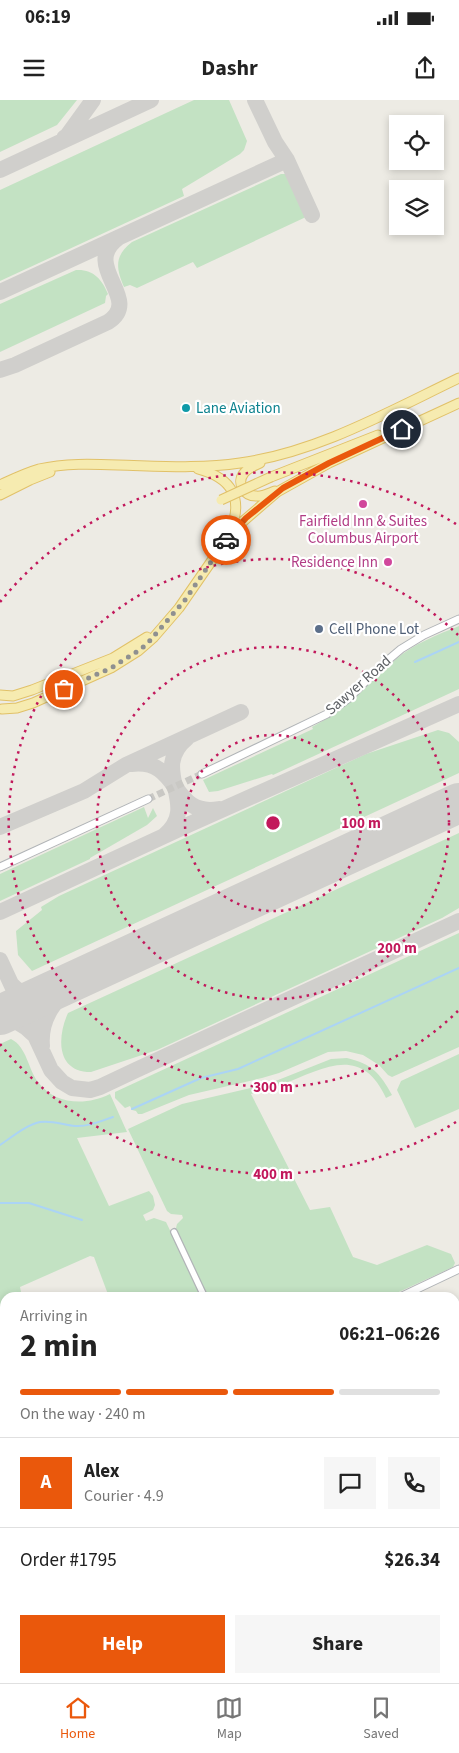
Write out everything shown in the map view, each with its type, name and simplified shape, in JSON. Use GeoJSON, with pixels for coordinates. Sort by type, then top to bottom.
{"type":"FeatureCollection","features":[{"type":"Feature","properties":{"kind":"main road"},"geometry":{"type":"LineString","coordinates":[[459,378],[322,442],[252,467],[246,470],[241,478],[241,485],[244,490],[254,496],[268,494],[329,463],[459,403]]}},
{"type":"Feature","properties":{"kind":"main road"},"geometry":{"type":"LineString","coordinates":[[222,500],[366,438],[420,421]]}},
{"type":"Feature","properties":{"kind":"main road"},"geometry":{"type":"LineString","coordinates":[[0,485],[38,470],[54,466],[85,464],[185,466],[239,463],[299,450]]}},
{"type":"Feature","properties":{"kind":"main road"},"geometry":{"type":"LineString","coordinates":[[0,495],[49,472],[85,464]]}},
{"type":"Feature","properties":{"kind":"main road"},"geometry":{"type":"LineString","coordinates":[[2,709],[18,708],[33,703],[124,660],[147,644],[179,608],[224,543],[237,513],[233,492],[226,483],[214,474],[185,466]]}},
{"type":"Feature","properties":{"kind":"main road"},"geometry":{"type":"LineString","coordinates":[[224,543],[246,518],[283,488]]}},
{"type":"Feature","properties":{"kind":"main road"},"geometry":{"type":"LineString","coordinates":[[0,695],[13,696],[26,693],[113,658],[152,634],[179,608]]}},
{"type":"Feature","properties":{"kind":"street","name":"Sawyer Road"},"geometry":{"type":"LineString","coordinates":[[202,774],[327,714],[348,698],[401,649],[424,635],[459,619]]}},
{"type":"Feature","properties":{"kind":"street"},"geometry":{"type":"LineString","coordinates":[[0,867],[148,798]]}},
{"type":"Feature","properties":{"kind":"street"},"geometry":{"type":"LineString","coordinates":[[174,1232],[202,1292]]}},
{"type":"Feature","properties":{"kind":"street"},"geometry":{"type":"LineString","coordinates":[[411,1292],[459,1270]]}},
{"type":"Feature","properties":{"kind":"green space"},"geometry":{"type":"Polygon","coordinates":[[[0,100],[77,100],[57,125],[0,152],[0,100]]]}},
{"type":"Feature","properties":{"kind":"green space"},"geometry":{"type":"Polygon","coordinates":[[[194,100],[229,100],[247,141],[244,150],[240,154],[182,189],[184,196],[0,281],[0,190],[194,100]]]}},
{"type":"Feature","properties":{"kind":"green space"},"geometry":{"type":"Polygon","coordinates":[[[281,174],[289,177],[307,215],[306,217],[197,268],[193,262],[137,288],[130,285],[124,287],[118,268],[119,257],[132,242],[281,174]]]}},
{"type":"Feature","properties":{"kind":"green space"},"geometry":{"type":"Polygon","coordinates":[[[76,270],[92,273],[100,280],[108,294],[105,303],[0,352],[0,304],[76,270]]]}},
{"type":"Feature","properties":{"kind":"green space"},"geometry":{"type":"Polygon","coordinates":[[[459,626],[459,689],[273,775],[209,792],[203,780],[313,729],[312,727],[336,712],[356,696],[402,654],[426,640],[459,626]]]}},
{"type":"Feature","properties":{"kind":"green space"},"geometry":{"type":"Polygon","coordinates":[[[438,730],[449,733],[459,742],[459,773],[32,971],[18,955],[16,931],[42,910],[41,907],[59,896],[366,754],[438,730]]]}},
{"type":"Feature","properties":{"kind":"green space"},"geometry":{"type":"Polygon","coordinates":[[[144,807],[148,818],[153,808],[157,816],[147,825],[90,859],[0,901],[0,874],[144,807]]]}},
{"type":"Feature","properties":{"kind":"green space"},"geometry":{"type":"Polygon","coordinates":[[[459,833],[459,908],[442,918],[157,1050],[91,1072],[71,1066],[65,1060],[61,1042],[64,1022],[68,1013],[459,833]]]}},
{"type":"Feature","properties":{"kind":"green space"},"geometry":{"type":"Polygon","coordinates":[[[459,933],[459,1047],[392,1077],[379,1065],[363,1055],[346,1051],[328,1052],[279,1073],[189,1095],[142,1114],[132,1110],[130,1106],[125,1108],[115,1098],[115,1092],[459,933]]]}},
{"type":"Feature","properties":{"kind":"green space"},"geometry":{"type":"Polygon","coordinates":[[[11,1039],[21,1047],[38,1082],[53,1095],[62,1099],[81,1102],[110,1094],[127,1132],[77,1138],[109,1206],[149,1191],[153,1196],[155,1205],[153,1210],[143,1215],[146,1221],[154,1218],[166,1222],[200,1292],[107,1292],[94,1257],[90,1256],[20,1287],[21,1292],[0,1292],[0,1044],[11,1039]]]}},
{"type":"Feature","properties":{"kind":"green space"},"geometry":{"type":"Polygon","coordinates":[[[459,1054],[459,1109],[415,1128],[397,1090],[401,1081],[459,1054]]]}},
{"type":"Feature","properties":{"kind":"green space"},"geometry":{"type":"Polygon","coordinates":[[[347,1058],[363,1063],[379,1075],[392,1095],[386,1098],[376,1081],[365,1071],[353,1065],[326,1068],[251,1094],[310,1210],[330,1207],[353,1257],[377,1265],[427,1245],[451,1254],[455,1263],[453,1267],[399,1292],[206,1292],[176,1228],[183,1218],[182,1215],[171,1214],[167,1211],[128,1129],[182,1104],[268,1084],[331,1059],[347,1058]]]}},
{"type":"Feature","properties":{"kind":"waterway"},"geometry":{"type":"LineString","coordinates":[[415,662],[459,642]]}},
{"type":"Feature","properties":{"kind":"waterway"},"geometry":{"type":"LineString","coordinates":[[132,1109],[201,1078],[238,1069],[459,968]]}},
{"type":"Feature","properties":{"kind":"waterway"},"geometry":{"type":"LineString","coordinates":[[0,1145],[24,1128],[40,1122],[85,1126],[113,1117]]}},
{"type":"Feature","properties":{"kind":"waterway"},"geometry":{"type":"LineString","coordinates":[[0,1203],[29,1203],[82,1220]]}},
{"type":"Feature","properties":{"kind":"taxiway"},"geometry":{"type":"LineString","coordinates":[[64,138],[93,100]]}},
{"type":"Feature","properties":{"kind":"taxiway"},"geometry":{"type":"LineString","coordinates":[[0,170],[151,100]]}},
{"type":"Feature","properties":{"kind":"taxiway"},"geometry":{"type":"LineString","coordinates":[[255,100],[275,142],[287,160],[312,215]]}},
{"type":"Feature","properties":{"kind":"taxiway"},"geometry":{"type":"LineString","coordinates":[[0,292],[287,160]]}},
{"type":"Feature","properties":{"kind":"taxiway"},"geometry":{"type":"LineString","coordinates":[[0,370],[15,365],[108,322],[117,313],[119,303],[117,293],[105,260],[108,249],[118,238]]}},
{"type":"Feature","properties":{"kind":"taxiway"},"geometry":{"type":"LineString","coordinates":[[0,912],[190,824],[459,704]]}},
{"type":"Feature","properties":{"kind":"taxiway"},"geometry":{"type":"LineString","coordinates":[[0,827],[84,791],[126,765],[241,712]]}},
{"type":"Feature","properties":{"kind":"taxiway"},"geometry":{"type":"LineString","coordinates":[[164,836],[174,824],[178,812],[172,762],[176,750],[187,738]]}},
{"type":"Feature","properties":{"kind":"taxiway"},"geometry":{"type":"LineString","coordinates":[[131,764],[147,764],[159,769],[192,805],[203,809],[219,809]]}},
{"type":"Feature","properties":{"kind":"taxiway"},"geometry":{"type":"LineString","coordinates":[[452,806],[459,804]]}},
{"type":"Feature","properties":{"kind":"taxiway"},"geometry":{"type":"LineString","coordinates":[[0,960],[51,1070],[62,1082],[72,1088],[90,1090],[459,921]]}},
{"type":"Feature","properties":{"kind":"taxiway"},"geometry":{"type":"LineString","coordinates":[[42,1046],[44,1023],[54,1004],[87,975]]}},
{"type":"Feature","properties":{"kind":"taxiway"},"geometry":{"type":"LineString","coordinates":[[12,985],[28,995],[47,994]]}},
{"type":"Feature","properties":{"kind":"taxiway"},"geometry":{"type":"LineString","coordinates":[[0,1018],[18,1023],[26,1027],[33,1034]]}},
{"type":"Feature","properties":{"kind":"runway"},"geometry":{"type":"LineString","coordinates":[[0,1015],[459,803]]}},
{"type":"Feature","properties":{"kind":"tunnel"},"geometry":{"type":"LineString","coordinates":[[148,799],[202,774]]}},
{"type":"Feature","properties":{"kind":"way so far"},"geometry":{"type":"LineString","coordinates":[[64,689],[111,668],[147,644],[185,600],[226,540]]}},
{"type":"Feature","properties":{"kind":"place","name":"Lane Aviation"},"geometry":{"type":"Point","coordinates":[186,408]}},
{"type":"Feature","properties":{"kind":"place","name":"Fairfield Inn & Suites Columbus Airport"},"geometry":{"type":"Point","coordinates":[363,504]}},
{"type":"Feature","properties":{"kind":"place","name":"Residence Inn"},"geometry":{"type":"Point","coordinates":[388,562]}},
{"type":"Feature","properties":{"kind":"place","name":"Cell Phone Lot"},"geometry":{"type":"Point","coordinates":[319,629]}},
{"type":"Feature","properties":{"kind":"route"},"geometry":{"type":"LineString","coordinates":[[226,540],[246,518],[283,488],[329,463],[402,429]]}}]}
